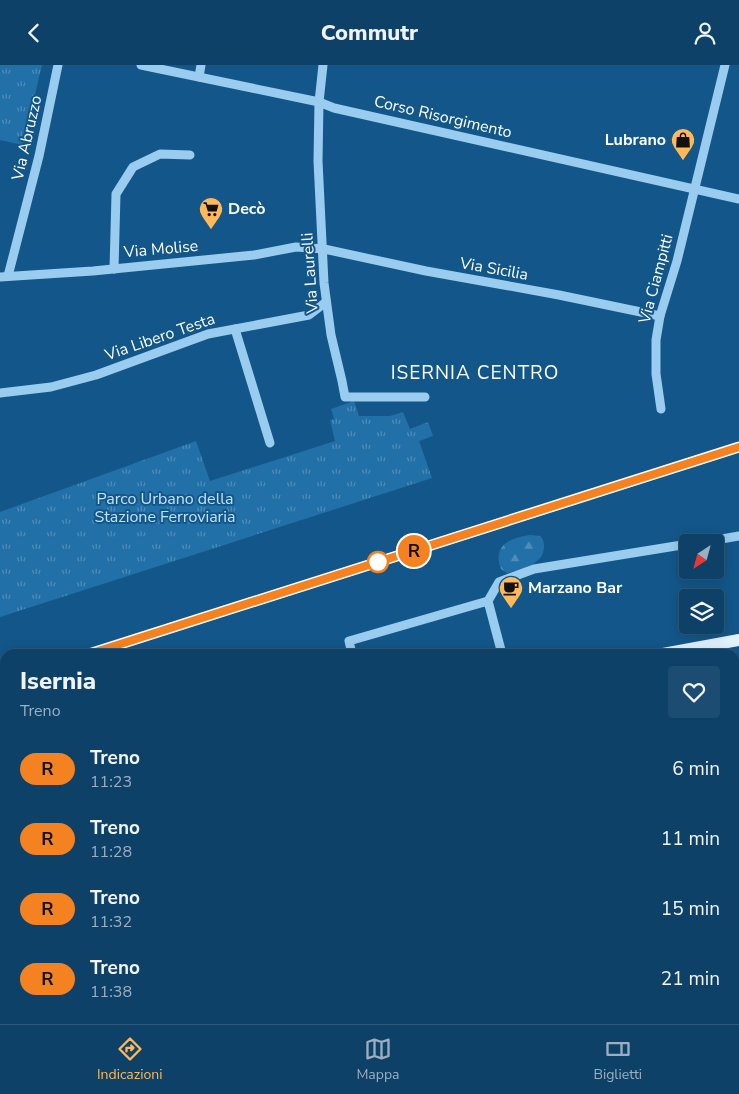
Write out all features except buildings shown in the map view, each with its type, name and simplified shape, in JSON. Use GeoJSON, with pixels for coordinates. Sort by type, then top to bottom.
{"type":"FeatureCollection","features":[{"type":"Feature","properties":{"kind":"main road"},"geometry":{"type":"LineString","coordinates":[[690,649],[739,640]]}},
{"type":"Feature","properties":{"kind":"street","name":"Via Abruzzo"},"geometry":{"type":"LineString","coordinates":[[4,276],[39,156],[58,65]]}},
{"type":"Feature","properties":{"kind":"street","name":"Corso Risorgimento"},"geometry":{"type":"LineString","coordinates":[[142,65],[319,102],[334,108],[739,199]]}},
{"type":"Feature","properties":{"kind":"street"},"geometry":{"type":"LineString","coordinates":[[199,77],[201,65]]}},
{"type":"Feature","properties":{"kind":"street","name":"Via Laurelli"},"geometry":{"type":"LineString","coordinates":[[323,65],[319,102],[318,161],[326,302],[331,335],[345,397],[425,397]]}},
{"type":"Feature","properties":{"kind":"street","name":"Via Ciampitti"},"geometry":{"type":"LineString","coordinates":[[661,409],[656,374],[656,340],[660,316],[677,261],[724,65]]}},
{"type":"Feature","properties":{"kind":"street"},"geometry":{"type":"LineString","coordinates":[[114,269],[116,193],[133,167],[160,155],[190,155]]}},
{"type":"Feature","properties":{"kind":"street","name":"Via Molise"},"geometry":{"type":"LineString","coordinates":[[4,276],[114,269],[254,255],[296,247],[324,249]]}},
{"type":"Feature","properties":{"kind":"street","name":"Via Sicilia"},"geometry":{"type":"LineString","coordinates":[[324,249],[426,271],[559,295],[660,316]]}},
{"type":"Feature","properties":{"kind":"street","name":"Via Libero Testa"},"geometry":{"type":"LineString","coordinates":[[0,393],[50,387],[96,375],[208,335],[308,315],[326,302]]}},
{"type":"Feature","properties":{"kind":"street"},"geometry":{"type":"LineString","coordinates":[[235,329],[270,443]]}},
{"type":"Feature","properties":{"kind":"street"},"geometry":{"type":"LineString","coordinates":[[724,539],[739,537]]}},
{"type":"Feature","properties":{"kind":"street"},"geometry":{"type":"LineString","coordinates":[[351,649],[349,641],[488,601],[499,582],[534,569],[679,545]]}},
{"type":"Feature","properties":{"kind":"street"},"geometry":{"type":"LineString","coordinates":[[488,601],[501,649]]}},
{"type":"Feature","properties":{"kind":"green space"},"geometry":{"type":"Polygon","coordinates":[[[0,65],[42,65],[23,145],[0,140],[0,65]]]}},
{"type":"Feature","properties":{"kind":"green space","name":"Parco Urbano della Stazione Ferroviaria"},"geometry":{"type":"Polygon","coordinates":[[[354,401],[359,416],[390,416],[403,412],[410,429],[428,422],[433,436],[419,441],[432,478],[0,617],[0,512],[196,441],[210,481],[335,441],[330,420],[334,419],[331,409],[354,401]]]}},
{"type":"Feature","properties":{"kind":"green space"},"geometry":{"type":"Polygon","coordinates":[[[530,535],[540,536],[543,541],[543,553],[540,558],[525,568],[507,573],[501,569],[499,554],[501,548],[516,538],[530,535]]]}},
{"type":"Feature","properties":{"kind":"railway"},"geometry":{"type":"LineString","coordinates":[[105,649],[739,447]]}},
{"type":"Feature","properties":{"kind":"train","name":"R"},"geometry":{"type":"LineString","coordinates":[[105,649],[739,447]]}},
{"type":"Feature","properties":{"kind":"place","name":"Lubrano"},"geometry":{"type":"Point","coordinates":[683,161]}},
{"type":"Feature","properties":{"kind":"place","name":"Decò"},"geometry":{"type":"Point","coordinates":[211,230]}},
{"type":"Feature","properties":{"kind":"place","name":"Marzano Bar"},"geometry":{"type":"Point","coordinates":[511,609]}},
{"type":"Feature","properties":{"kind":"district","name":"ISERNIA CENTRO"},"geometry":{"type":"Point","coordinates":[475,373]}}]}
